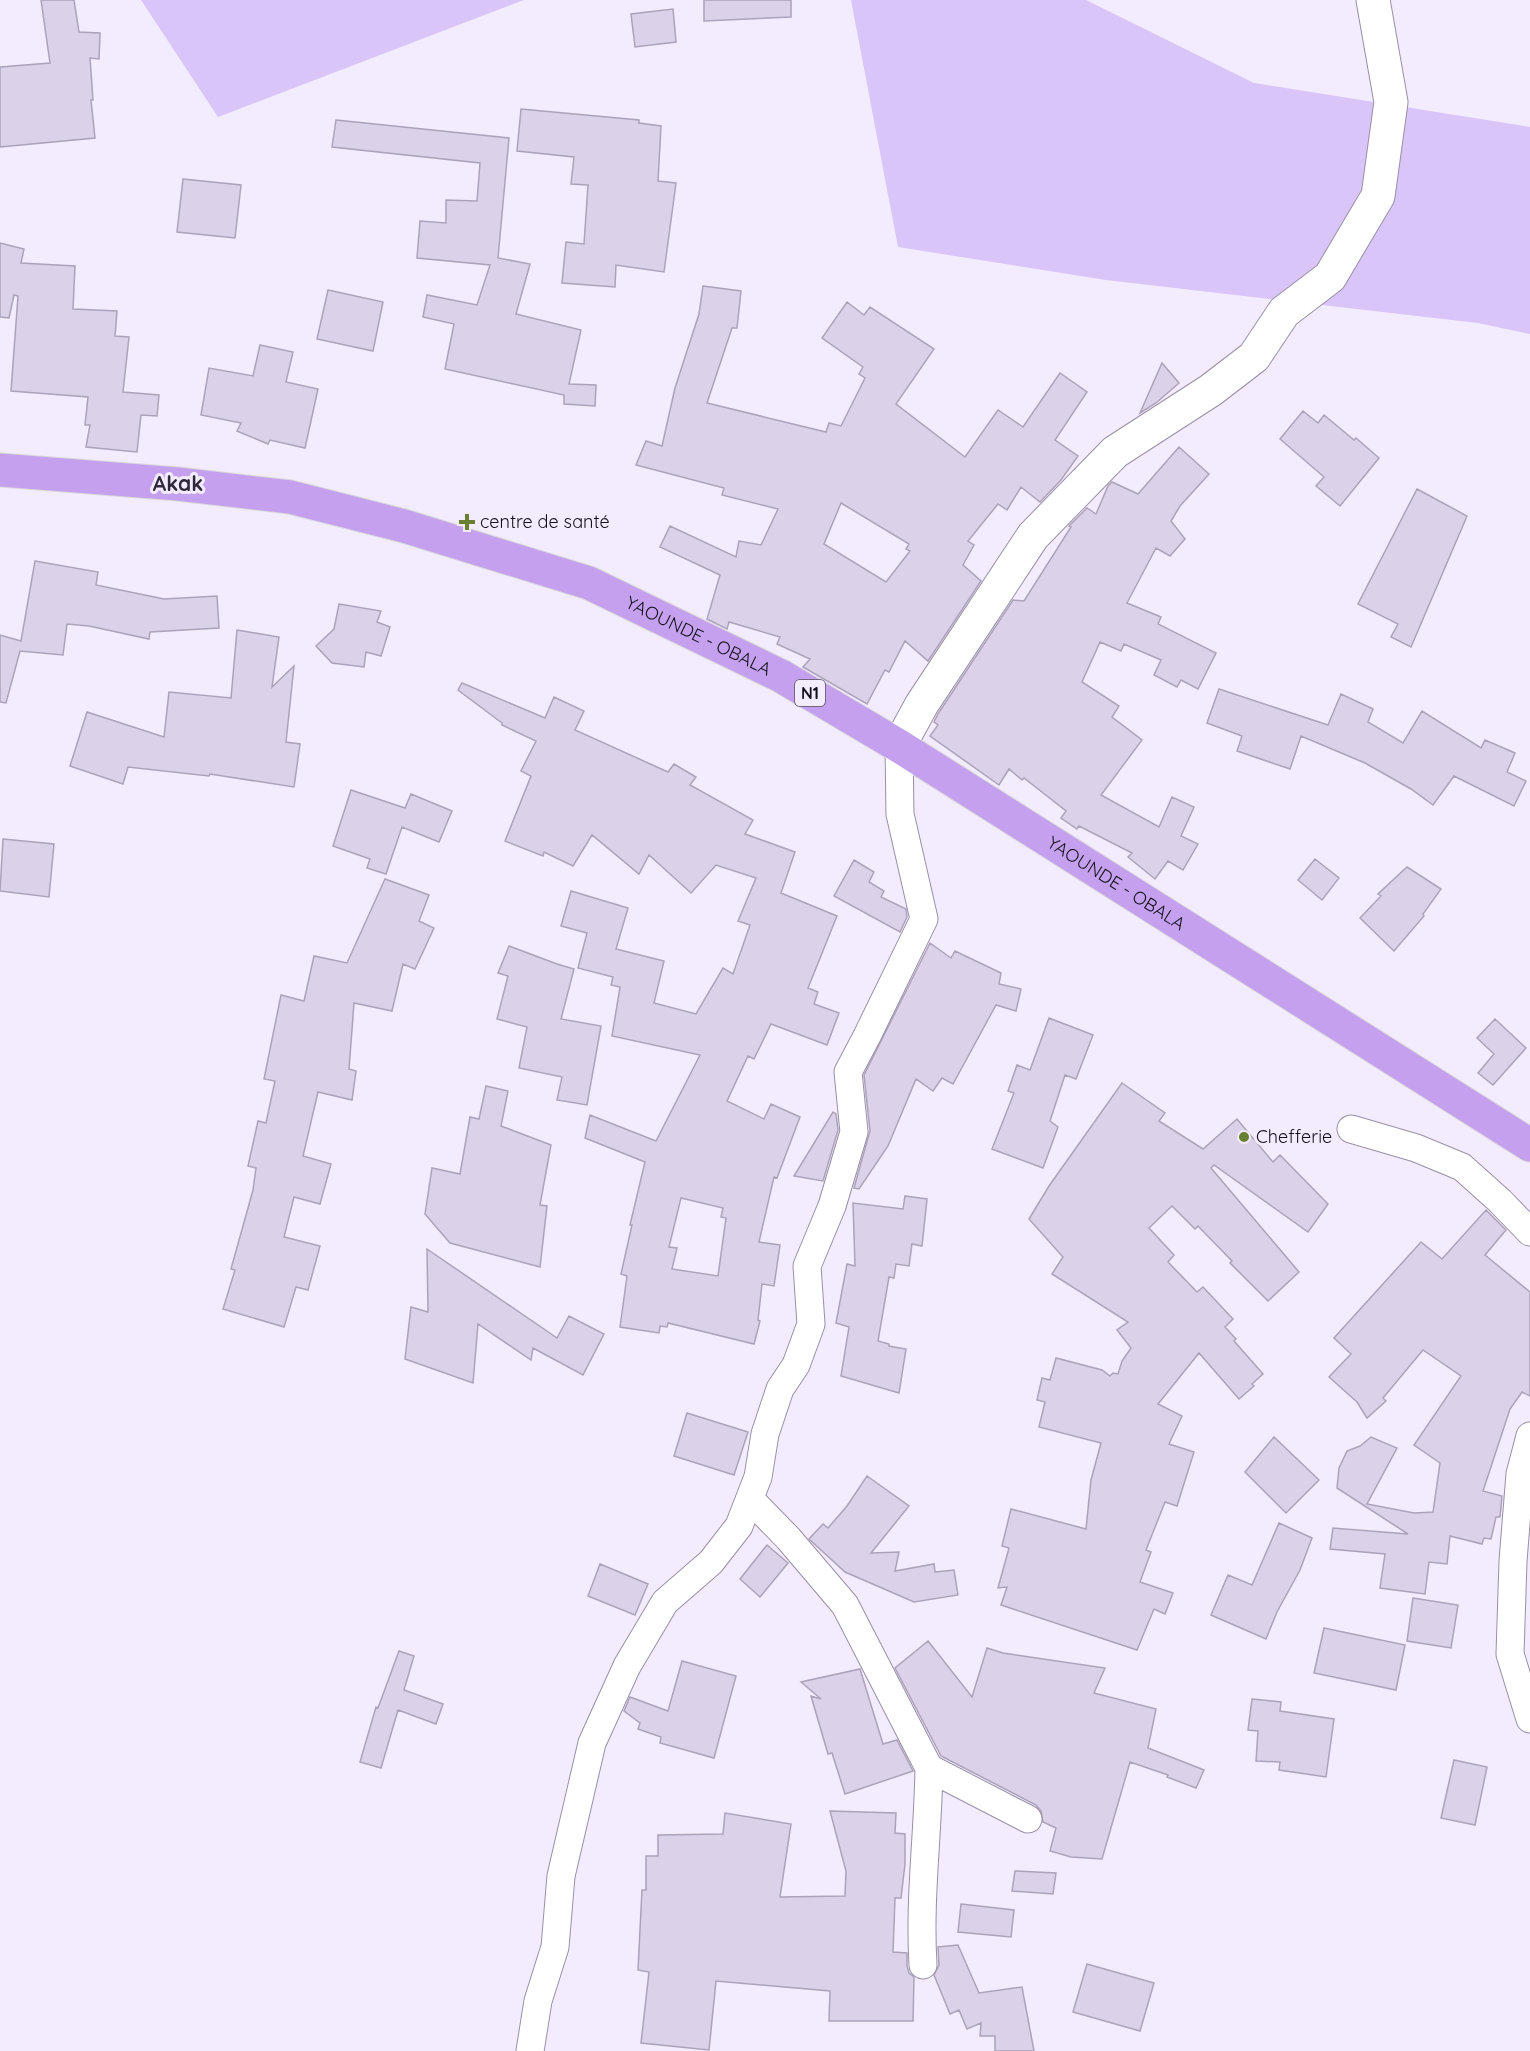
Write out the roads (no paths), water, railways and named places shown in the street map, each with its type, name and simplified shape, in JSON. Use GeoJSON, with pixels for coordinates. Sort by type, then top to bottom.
{"type":"FeatureCollection","features":[{"type":"Feature","properties":{"kind":"highway","name":"YAOUNDE - OBALA"},"geometry":{"type":"LineString","coordinates":[[0,470],[178,484],[290,497],[437,536],[588,583],[781,676],[899,746],[1530,1145]]}},
{"type":"Feature","properties":{"kind":"street"},"geometry":{"type":"LineString","coordinates":[[530,2051],[538,2001],[555,1947],[561,1876],[592,1743],[627,1666],[665,1602],[711,1562],[739,1526],[758,1477],[765,1434],[780,1389],[796,1365],[811,1324],[807,1266],[832,1206],[854,1132],[848,1072],[924,919],[900,814],[899,746],[922,704],[1033,536],[1115,452],[1211,390],[1254,357],[1284,312],[1330,277],[1378,196],[1390,102],[1373,0]]}},
{"type":"Feature","properties":{"kind":"street"},"geometry":{"type":"LineString","coordinates":[[1351,1129],[1416,1148],[1462,1167],[1530,1232]]}},
{"type":"Feature","properties":{"kind":"street"},"geometry":{"type":"LineString","coordinates":[[1530,1436],[1520,1473],[1513,1561],[1510,1654],[1530,1719]]}},
{"type":"Feature","properties":{"kind":"street"},"geometry":{"type":"LineString","coordinates":[[750,1499],[788,1538],[845,1605],[929,1768],[928,1824],[921,1887],[920,1923],[923,1965]]}},
{"type":"Feature","properties":{"kind":"street"},"geometry":{"type":"LineString","coordinates":[[929,1768],[1028,1820]]}},
{"type":"Feature","properties":{"kind":"place","name":"centre de santé"},"geometry":{"type":"Point","coordinates":[467,522]}},
{"type":"Feature","properties":{"kind":"place","name":"Chefferie"},"geometry":{"type":"Point","coordinates":[1244,1137]}},
{"type":"Feature","properties":{"kind":"district","name":"Akak"},"geometry":{"type":"Point","coordinates":[178,484]}}]}
